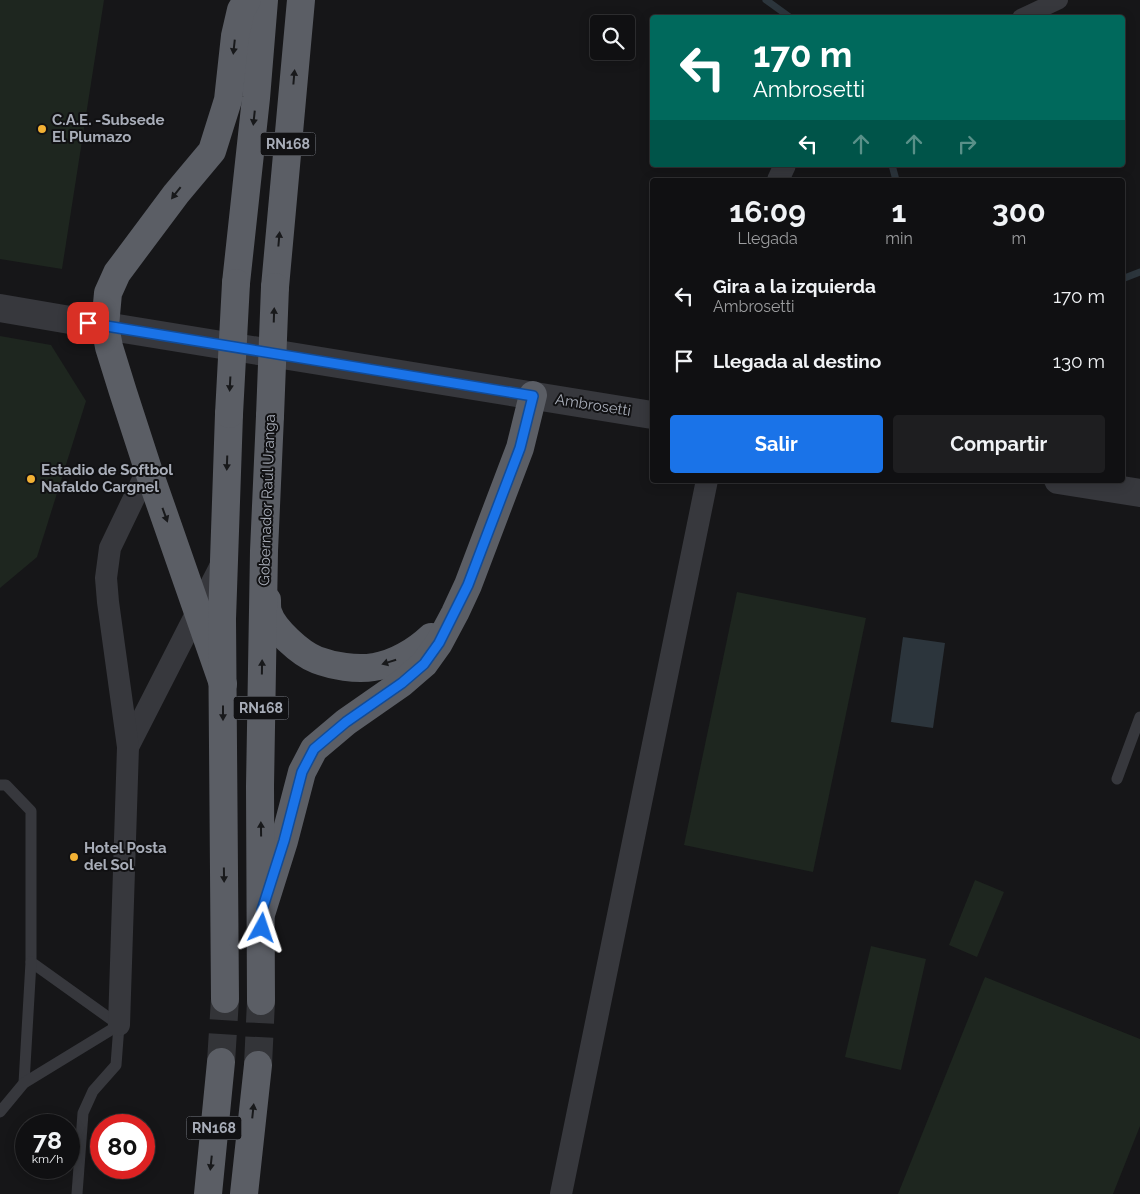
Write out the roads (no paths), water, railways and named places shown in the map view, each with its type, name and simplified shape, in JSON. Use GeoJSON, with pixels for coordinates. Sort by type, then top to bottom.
{"type":"FeatureCollection","features":[{"type":"Feature","properties":{"kind":"highway"},"geometry":{"type":"LineString","coordinates":[[223,684],[148,469],[120,383],[105,326],[108,294],[117,273],[176,194],[212,151],[228,100],[235,36],[241,10],[247,0]]}},
{"type":"Feature","properties":{"kind":"highway","name":"RN168"},"geometry":{"type":"LineString","coordinates":[[225,998],[222,619],[229,414],[236,283],[256,98],[264,0]]}},
{"type":"Feature","properties":{"kind":"highway","name":"Gobernador Raúl Uranga"},"geometry":{"type":"LineString","coordinates":[[261,1001],[260,786],[264,551],[275,287],[301,0]]}},
{"type":"Feature","properties":{"kind":"highway"},"geometry":{"type":"LineString","coordinates":[[262,910],[284,841],[302,772],[314,749],[346,722],[402,683],[424,664],[439,643],[455,613],[468,585],[520,448],[533,396]]}},
{"type":"Feature","properties":{"kind":"highway"},"geometry":{"type":"LineString","coordinates":[[264,551],[268,612],[279,630],[294,645],[316,660],[346,667],[374,667],[402,658],[424,644],[455,613]]}},
{"type":"Feature","properties":{"kind":"highway","name":"RN168"},"geometry":{"type":"LineString","coordinates":[[208,1194],[221,1062]]}},
{"type":"Feature","properties":{"kind":"highway","name":"RN168"},"geometry":{"type":"LineString","coordinates":[[244,1194],[258,1064]]}},
{"type":"Feature","properties":{"kind":"street"},"geometry":{"type":"LineString","coordinates":[[1026,15],[1059,0]]}},
{"type":"Feature","properties":{"kind":"street","name":"Ambrosetti"},"geometry":{"type":"LineString","coordinates":[[0,308],[650,415]]}},
{"type":"Feature","properties":{"kind":"street"},"geometry":{"type":"LineString","coordinates":[[119,1025],[128,747],[106,578],[110,548],[148,469]]}},
{"type":"Feature","properties":{"kind":"street"},"geometry":{"type":"LineString","coordinates":[[561,1194],[706,483]]}},
{"type":"Feature","properties":{"kind":"street"},"geometry":{"type":"LineString","coordinates":[[1077,483],[1140,493]]}},
{"type":"Feature","properties":{"kind":"street"},"geometry":{"type":"LineString","coordinates":[[128,747],[224,560]]}},
{"type":"Feature","properties":{"kind":"lane"},"geometry":{"type":"LineString","coordinates":[[1117,779],[1140,717]]}},
{"type":"Feature","properties":{"kind":"lane"},"geometry":{"type":"LineString","coordinates":[[0,785],[6,786],[31,811],[31,962],[24,1083]]}},
{"type":"Feature","properties":{"kind":"lane"},"geometry":{"type":"LineString","coordinates":[[31,962],[119,1025]]}},
{"type":"Feature","properties":{"kind":"lane"},"geometry":{"type":"LineString","coordinates":[[0,1112],[24,1083],[119,1025]]}},
{"type":"Feature","properties":{"kind":"lane"},"geometry":{"type":"LineString","coordinates":[[77,1194],[83,1113],[93,1091],[116,1065],[119,1025]]}},
{"type":"Feature","properties":{"kind":"waterway"},"geometry":{"type":"LineString","coordinates":[[766,0],[787,15]]}},
{"type":"Feature","properties":{"kind":"waterway"},"geometry":{"type":"LineString","coordinates":[[893,167],[895,178]]}},
{"type":"Feature","properties":{"kind":"waterway"},"geometry":{"type":"LineString","coordinates":[[1125,278],[1140,272]]}},
{"type":"Feature","properties":{"kind":"tunnel"},"geometry":{"type":"LineString","coordinates":[[221,1062],[225,999]]}},
{"type":"Feature","properties":{"kind":"tunnel"},"geometry":{"type":"LineString","coordinates":[[258,1065],[261,1001]]}},
{"type":"Feature","properties":{"kind":"place","name":"C.A.E. -Subsede El Plumazo"},"geometry":{"type":"Point","coordinates":[42,129]}},
{"type":"Feature","properties":{"kind":"place","name":"Estadio de Softbol Nafaldo Cargnel"},"geometry":{"type":"Point","coordinates":[31,479]}},
{"type":"Feature","properties":{"kind":"place","name":"Hotel Posta del Sol"},"geometry":{"type":"Point","coordinates":[74,857]}}]}
